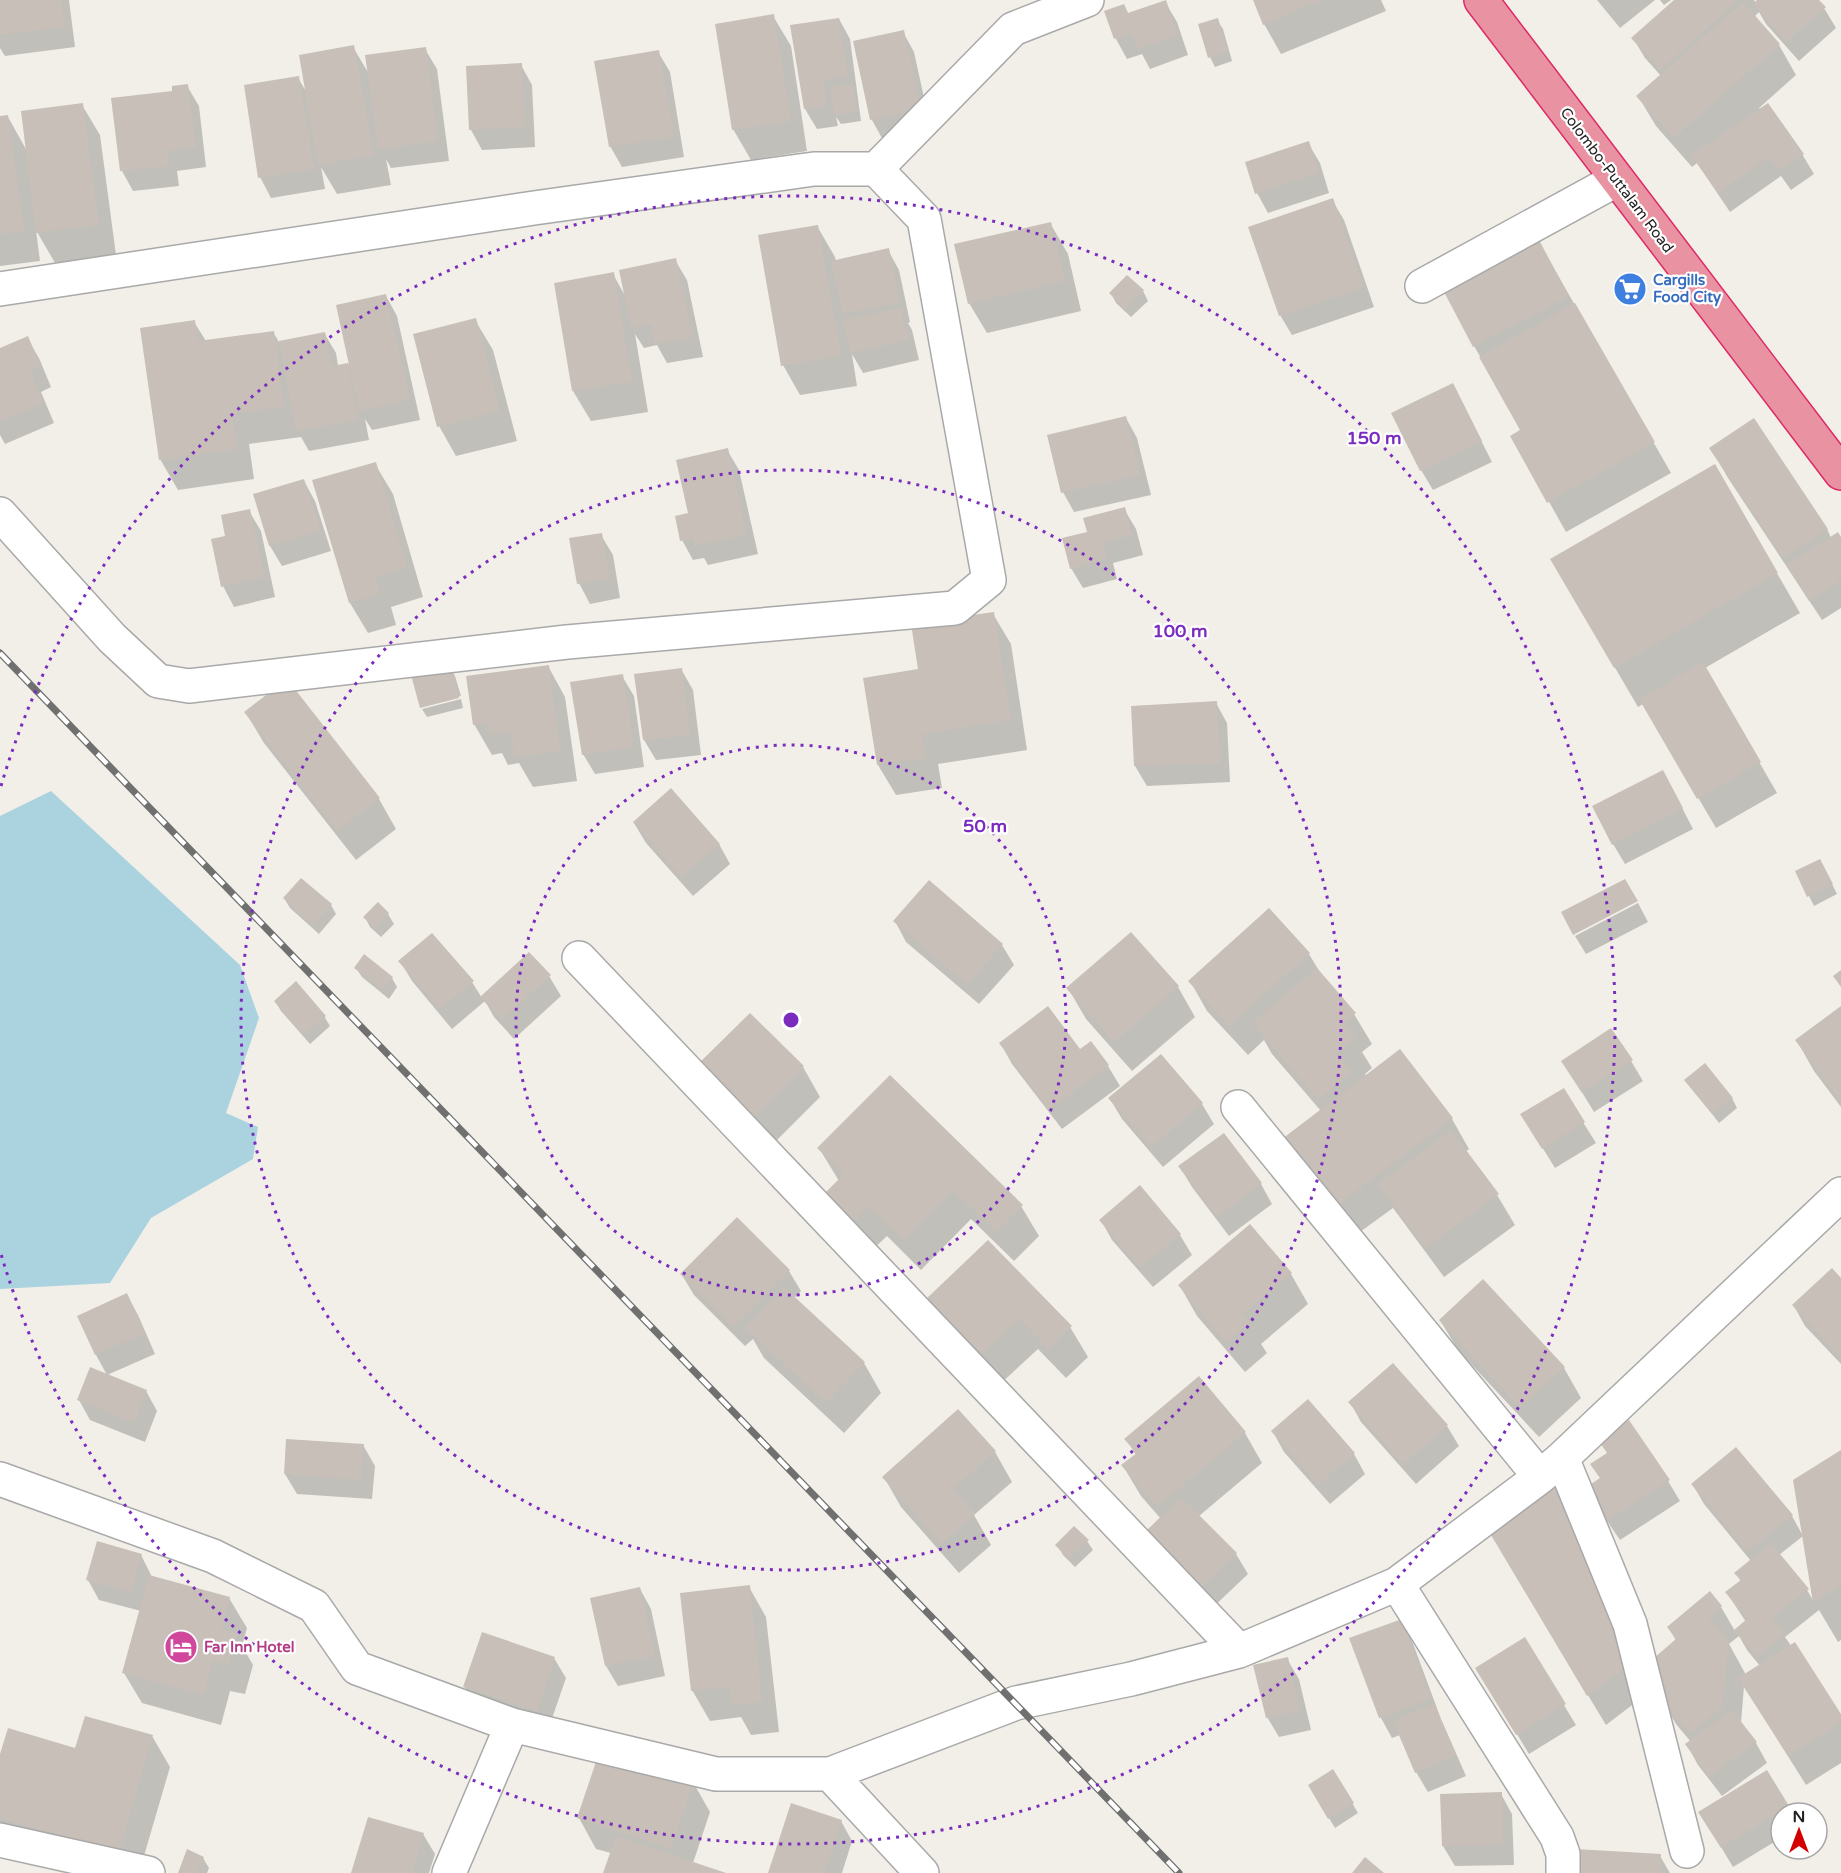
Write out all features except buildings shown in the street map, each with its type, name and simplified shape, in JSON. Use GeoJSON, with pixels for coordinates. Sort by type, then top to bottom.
{"type":"FeatureCollection","features":[{"type":"Feature","properties":{"kind":"highway","name":"Colombo-Puttalam Road"},"geometry":{"type":"LineString","coordinates":[[1481,0],[1841,473]]}},
{"type":"Feature","properties":{"kind":"street"},"geometry":{"type":"LineString","coordinates":[[0,289],[534,208],[814,169],[876,169],[1013,29],[1087,0]]}},
{"type":"Feature","properties":{"kind":"street"},"geometry":{"type":"LineString","coordinates":[[0,514],[112,638],[158,681],[189,686],[567,642],[955,608],[989,580],[924,219],[876,169]]}},
{"type":"Feature","properties":{"kind":"street"},"geometry":{"type":"LineString","coordinates":[[1422,286],[1616,180]]}},
{"type":"Feature","properties":{"kind":"street"},"geometry":{"type":"LineString","coordinates":[[579,958],[1239,1651]]}},
{"type":"Feature","properties":{"kind":"street"},"geometry":{"type":"LineString","coordinates":[[1238,1107],[1551,1467],[1630,1624],[1687,1851]]}},
{"type":"Feature","properties":{"kind":"street"},"geometry":{"type":"LineString","coordinates":[[0,1479],[213,1556],[314,1606],[357,1668],[512,1725],[716,1774],[830,1774],[1016,1703],[1131,1679],[1239,1651],[1397,1584],[1551,1467],[1841,1194]]}},
{"type":"Feature","properties":{"kind":"street"},"geometry":{"type":"LineString","coordinates":[[1397,1584],[1557,1837],[1563,1854],[1563,1873]]}},
{"type":"Feature","properties":{"kind":"street"},"geometry":{"type":"LineString","coordinates":[[449,1873],[512,1725]]}},
{"type":"Feature","properties":{"kind":"street"},"geometry":{"type":"LineString","coordinates":[[830,1774],[922,1873]]}},
{"type":"Feature","properties":{"kind":"street"},"geometry":{"type":"LineString","coordinates":[[0,1840],[148,1873]]}},
{"type":"Feature","properties":{"kind":"water"},"geometry":{"type":"Polygon","coordinates":[[[51,791],[240,965],[259,1018],[226,1113],[258,1127],[253,1159],[151,1218],[110,1283],[0,1289],[0,816],[51,791]]]}},
{"type":"Feature","properties":{"kind":"railway"},"geometry":{"type":"LineString","coordinates":[[0,653],[1179,1873]]}},
{"type":"Feature","properties":{"kind":"place","name":"Cargills Food City"},"geometry":{"type":"Point","coordinates":[1630,289]}},
{"type":"Feature","properties":{"kind":"place","name":"Far Inn Hotel"},"geometry":{"type":"Point","coordinates":[181,1647]}}]}
